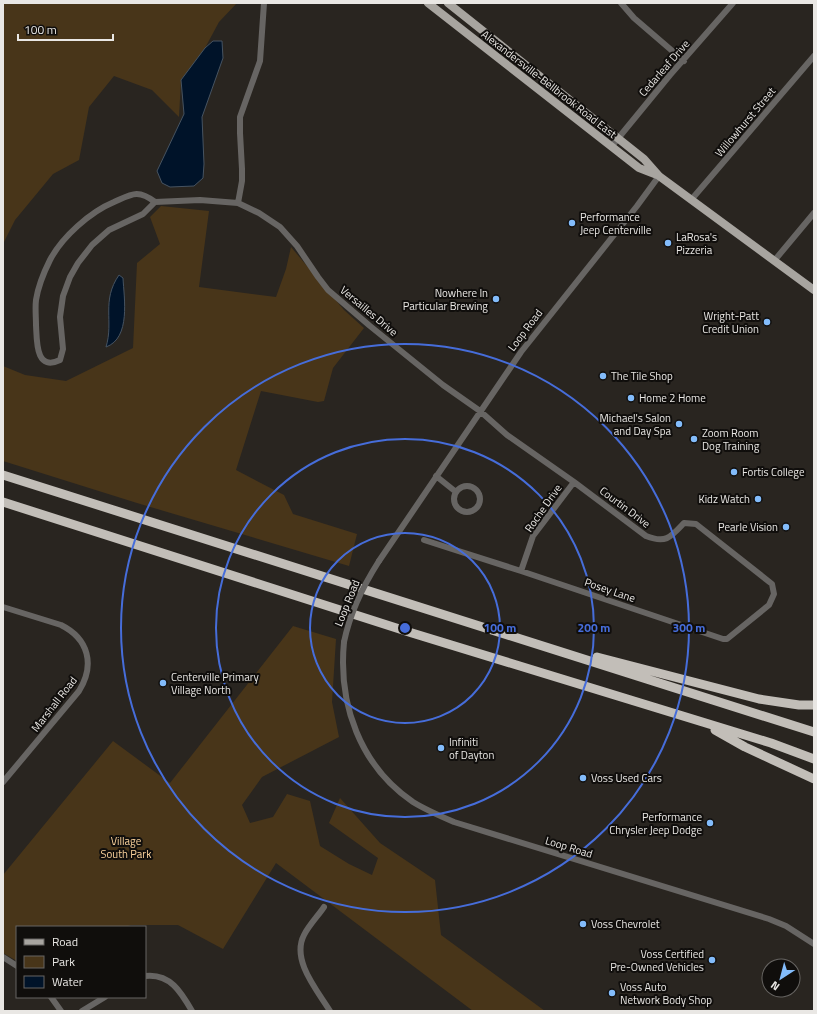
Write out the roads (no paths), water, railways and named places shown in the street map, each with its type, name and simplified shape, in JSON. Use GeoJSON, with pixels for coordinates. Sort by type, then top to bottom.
{"type":"FeatureCollection","features":[{"type":"Feature","properties":{"kind":"highway"},"geometry":{"type":"LineString","coordinates":[[3,475],[814,732]]}},
{"type":"Feature","properties":{"kind":"highway"},"geometry":{"type":"LineString","coordinates":[[3,502],[412,634],[771,743],[814,759]]}},
{"type":"Feature","properties":{"kind":"highway"},"geometry":{"type":"LineString","coordinates":[[488,629],[759,700],[814,705]]}},
{"type":"Feature","properties":{"kind":"highway"},"geometry":{"type":"LineString","coordinates":[[700,722],[745,747],[814,779]]}},
{"type":"Feature","properties":{"kind":"main road","name":"Alexandersville-Bellbrook Road East"},"geometry":{"type":"LineString","coordinates":[[428,3],[639,168],[659,176]]}},
{"type":"Feature","properties":{"kind":"main road","name":"Alexandersville-Bellbrook Road East"},"geometry":{"type":"LineString","coordinates":[[448,3],[644,159],[659,176],[814,290]]}},
{"type":"Feature","properties":{"kind":"main road"},"geometry":{"type":"LineString","coordinates":[[497,57],[504,48]]}},
{"type":"Feature","properties":{"kind":"street"},"geometry":{"type":"LineString","coordinates":[[155,202],[143,214],[110,230],[92,245],[78,263],[70,277],[63,296],[60,317],[63,349],[60,360],[53,363],[47,362],[42,358],[37,349],[36,301],[41,282],[50,260],[60,245],[81,223],[102,207],[134,193],[142,194],[155,202],[200,200],[238,202],[242,181],[240,117],[260,61],[264,3]]}},
{"type":"Feature","properties":{"kind":"street"},"geometry":{"type":"LineString","coordinates":[[621,3],[634,18],[684,60]]}},
{"type":"Feature","properties":{"kind":"street","name":"Cedarleaf Drive"},"geometry":{"type":"LineString","coordinates":[[611,147],[733,3]]}},
{"type":"Feature","properties":{"kind":"street","name":"Willowhurst Street"},"geometry":{"type":"LineString","coordinates":[[691,200],[814,56]]}},
{"type":"Feature","properties":{"kind":"street","name":"Loop Road"},"geometry":{"type":"LineString","coordinates":[[659,176],[637,206],[525,346],[368,578],[352,612],[344,642],[342,670],[344,687],[349,711],[356,730],[364,748],[379,769],[400,791],[418,805],[436,815],[454,822],[769,919],[786,926],[814,944]]}},
{"type":"Feature","properties":{"kind":"street","name":"Versailles Drive"},"geometry":{"type":"LineString","coordinates":[[238,202],[259,213],[280,227],[291,238],[318,276],[338,300],[443,385],[480,411]]}},
{"type":"Feature","properties":{"kind":"street"},"geometry":{"type":"LineString","coordinates":[[774,261],[814,213]]}},
{"type":"Feature","properties":{"kind":"street","name":"Courtin Drive"},"geometry":{"type":"LineString","coordinates":[[480,411],[507,435],[574,482],[646,536],[654,539],[664,539],[671,537],[684,523],[696,524],[772,584],[774,594]]}},
{"type":"Feature","properties":{"kind":"street"},"geometry":{"type":"LineString","coordinates":[[436,476],[456,492]]}},
{"type":"Feature","properties":{"kind":"street","name":"Roche Drive"},"geometry":{"type":"LineString","coordinates":[[521,571],[534,536],[574,482]]}},
{"type":"Feature","properties":{"kind":"street"},"geometry":{"type":"LineString","coordinates":[[467,486],[475,488],[480,495],[478,507],[466,512],[458,508],[454,500],[456,492],[467,486]]}},
{"type":"Feature","properties":{"kind":"street","name":"Posey Lane"},"geometry":{"type":"LineString","coordinates":[[424,540],[723,639],[727,639],[769,605],[774,594]]}},
{"type":"Feature","properties":{"kind":"street","name":"Marshall Road"},"geometry":{"type":"LineString","coordinates":[[3,607],[68,628],[79,638],[82,643],[88,665],[87,676],[79,691],[3,782]]}},
{"type":"Feature","properties":{"kind":"street"},"geometry":{"type":"LineString","coordinates":[[324,907],[304,934],[300,953],[303,966],[330,1011]]}},
{"type":"Feature","properties":{"kind":"street"},"geometry":{"type":"LineString","coordinates":[[3,957],[16,965]]}},
{"type":"Feature","properties":{"kind":"street"},"geometry":{"type":"LineString","coordinates":[[146,976],[162,978],[174,984],[192,1011]]}},
{"type":"Feature","properties":{"kind":"street"},"geometry":{"type":"LineString","coordinates":[[52,998],[61,1011]]}},
{"type":"Feature","properties":{"kind":"street"},"geometry":{"type":"LineString","coordinates":[[82,1011],[104,998]]}},
{"type":"Feature","properties":{"kind":"water"},"geometry":{"type":"Polygon","coordinates":[[[213,41],[222,41],[223,58],[202,117],[204,164],[203,178],[194,186],[170,187],[162,183],[157,171],[184,114],[181,80],[205,48],[213,41]]]}},
{"type":"Feature","properties":{"kind":"water"},"geometry":{"type":"Polygon","coordinates":[[[119,275],[123,278],[125,306],[123,326],[114,342],[106,347],[109,328],[110,294],[119,275]]]}},
{"type":"Feature","properties":{"kind":"place","name":"Performance Jeep Centerville"},"geometry":{"type":"Point","coordinates":[572,223]}},
{"type":"Feature","properties":{"kind":"place","name":"LaRosa's Pizzeria"},"geometry":{"type":"Point","coordinates":[668,243]}},
{"type":"Feature","properties":{"kind":"place","name":"Nowhere In Particular Brewing"},"geometry":{"type":"Point","coordinates":[496,299]}},
{"type":"Feature","properties":{"kind":"place","name":"Wright-Patt Credit Union"},"geometry":{"type":"Point","coordinates":[767,322]}},
{"type":"Feature","properties":{"kind":"place","name":"The Tile Shop"},"geometry":{"type":"Point","coordinates":[603,376]}},
{"type":"Feature","properties":{"kind":"place","name":"Home 2 Home"},"geometry":{"type":"Point","coordinates":[631,398]}},
{"type":"Feature","properties":{"kind":"place","name":"Michael's Salon and Day Spa"},"geometry":{"type":"Point","coordinates":[679,424]}},
{"type":"Feature","properties":{"kind":"place","name":"Zoom Room Dog Training"},"geometry":{"type":"Point","coordinates":[694,439]}},
{"type":"Feature","properties":{"kind":"place","name":"Fortis College"},"geometry":{"type":"Point","coordinates":[734,472]}},
{"type":"Feature","properties":{"kind":"place","name":"Kidz Watch"},"geometry":{"type":"Point","coordinates":[758,499]}},
{"type":"Feature","properties":{"kind":"place","name":"Pearle Vision"},"geometry":{"type":"Point","coordinates":[786,527]}},
{"type":"Feature","properties":{"kind":"place","name":"Centerville Primary Village North"},"geometry":{"type":"Point","coordinates":[163,683]}},
{"type":"Feature","properties":{"kind":"place","name":"Infiniti of Dayton"},"geometry":{"type":"Point","coordinates":[441,748]}},
{"type":"Feature","properties":{"kind":"place","name":"Voss Used Cars"},"geometry":{"type":"Point","coordinates":[583,778]}},
{"type":"Feature","properties":{"kind":"place","name":"Performance Chrysler Jeep Dodge"},"geometry":{"type":"Point","coordinates":[710,823]}},
{"type":"Feature","properties":{"kind":"place","name":"Voss Chevrolet"},"geometry":{"type":"Point","coordinates":[583,924]}},
{"type":"Feature","properties":{"kind":"place","name":"Voss Certified Pre-Owned Vehicles"},"geometry":{"type":"Point","coordinates":[712,960]}},
{"type":"Feature","properties":{"kind":"place","name":"Voss Auto Network Body Shop"},"geometry":{"type":"Point","coordinates":[612,993]}},
{"type":"Feature","properties":{"kind":"park label","name":"Village South Park"},"geometry":{"type":"Point","coordinates":[126,847]}}]}
